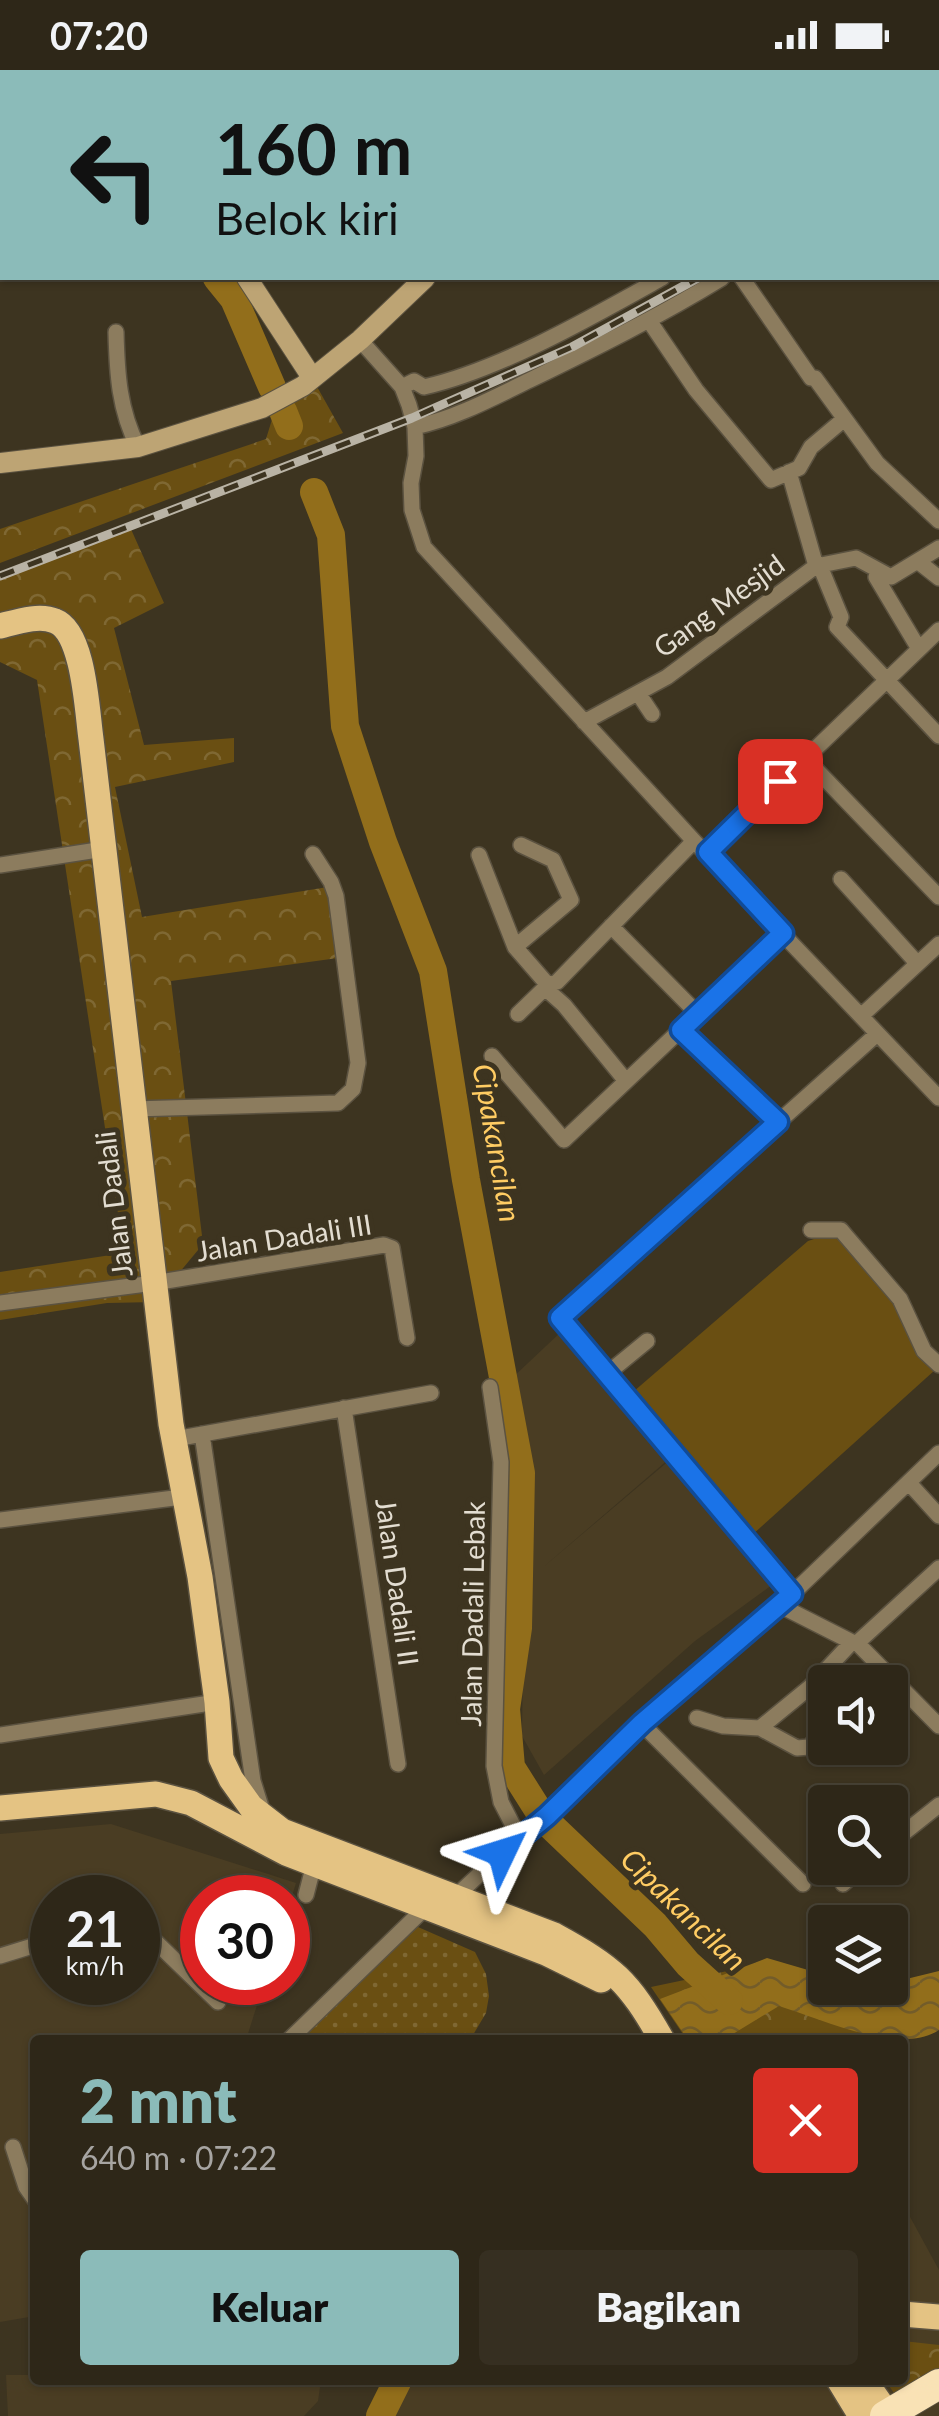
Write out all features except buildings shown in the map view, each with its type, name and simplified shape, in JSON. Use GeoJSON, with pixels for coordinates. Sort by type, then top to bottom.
{"type":"FeatureCollection","features":[{"type":"Feature","properties":{"kind":"highway"},"geometry":{"type":"LineString","coordinates":[[881,2416],[939,2384]]}},
{"type":"Feature","properties":{"kind":"main road"},"geometry":{"type":"LineString","coordinates":[[248,280],[311,376]]}},
{"type":"Feature","properties":{"kind":"main road"},"geometry":{"type":"LineString","coordinates":[[0,463],[138,447],[262,408],[287,396],[360,340],[423,280]]}},
{"type":"Feature","properties":{"kind":"main road","name":"Jalan Dadali"},"geometry":{"type":"LineString","coordinates":[[0,626],[52,619],[64,626],[76,645],[87,704],[182,1497],[210,1572],[209,1660],[221,1758],[241,1795],[268,1823]]}},
{"type":"Feature","properties":{"kind":"main road"},"geometry":{"type":"LineString","coordinates":[[0,1808],[203,1790],[215,1778],[221,1758]]}},
{"type":"Feature","properties":{"kind":"main road"},"geometry":{"type":"LineString","coordinates":[[156,1794],[201,1807],[268,1844],[425,1908],[550,1944]]}},
{"type":"Feature","properties":{"kind":"main road"},"geometry":{"type":"LineString","coordinates":[[268,1823],[458,1898],[550,1944],[602,1981],[643,2027]]}},
{"type":"Feature","properties":{"kind":"main road"},"geometry":{"type":"LineString","coordinates":[[908,2314],[939,2317]]}},
{"type":"Feature","properties":{"kind":"main road"},"geometry":{"type":"LineString","coordinates":[[845,2385],[881,2416]]}},
{"type":"Feature","properties":{"kind":"main road"},"geometry":{"type":"LineString","coordinates":[[866,2385],[881,2416]]}},
{"type":"Feature","properties":{"kind":"street"},"geometry":{"type":"LineString","coordinates":[[402,387],[414,381],[424,387],[440,383],[507,356],[658,280]]}},
{"type":"Feature","properties":{"kind":"street"},"geometry":{"type":"LineString","coordinates":[[415,427],[458,414],[650,322],[719,280]]}},
{"type":"Feature","properties":{"kind":"street"},"geometry":{"type":"LineString","coordinates":[[743,280],[792,354],[810,378],[816,378],[877,463],[939,521]]}},
{"type":"Feature","properties":{"kind":"street"},"geometry":{"type":"LineString","coordinates":[[650,322],[696,390],[772,480],[800,468],[811,446],[843,420]]}},
{"type":"Feature","properties":{"kind":"street"},"geometry":{"type":"LineString","coordinates":[[116,332],[117,380],[128,428],[138,447]]}},
{"type":"Feature","properties":{"kind":"street"},"geometry":{"type":"LineString","coordinates":[[360,340],[402,387],[415,427],[412,510],[424,547],[939,1098]]}},
{"type":"Feature","properties":{"kind":"street"},"geometry":{"type":"LineString","coordinates":[[789,472],[818,566],[840,618],[837,626],[939,736]]}},
{"type":"Feature","properties":{"kind":"street","name":"Gang Mesjid"},"geometry":{"type":"LineString","coordinates":[[584,722],[638,694],[818,566],[856,558],[891,577],[920,563],[939,548]]}},
{"type":"Feature","properties":{"kind":"street"},"geometry":{"type":"LineString","coordinates":[[920,563],[939,578]]}},
{"type":"Feature","properties":{"kind":"street"},"geometry":{"type":"LineString","coordinates":[[878,571],[876,576],[919,649]]}},
{"type":"Feature","properties":{"kind":"street"},"geometry":{"type":"LineString","coordinates":[[708,852],[939,630]]}},
{"type":"Feature","properties":{"kind":"street"},"geometry":{"type":"LineString","coordinates":[[638,694],[652,714]]}},
{"type":"Feature","properties":{"kind":"street"},"geometry":{"type":"LineString","coordinates":[[804,758],[939,898]]}},
{"type":"Feature","properties":{"kind":"street"},"geometry":{"type":"LineString","coordinates":[[518,1014],[557,982],[694,840]]}},
{"type":"Feature","properties":{"kind":"street"},"geometry":{"type":"LineString","coordinates":[[515,947],[571,900],[552,860],[522,845]]}},
{"type":"Feature","properties":{"kind":"street"},"geometry":{"type":"LineString","coordinates":[[0,865],[104,849]]}},
{"type":"Feature","properties":{"kind":"street"},"geometry":{"type":"LineString","coordinates":[[133,1109],[338,1104],[353,1089],[358,1063],[336,896],[332,882],[313,854]]}},
{"type":"Feature","properties":{"kind":"street"},"geometry":{"type":"LineString","coordinates":[[479,855],[515,947],[626,1080]]}},
{"type":"Feature","properties":{"kind":"street"},"geometry":{"type":"LineString","coordinates":[[841,879],[917,963]]}},
{"type":"Feature","properties":{"kind":"street"},"geometry":{"type":"LineString","coordinates":[[612,926],[696,1012]]}},
{"type":"Feature","properties":{"kind":"street"},"geometry":{"type":"LineString","coordinates":[[492,1056],[564,1140],[783,933]]}},
{"type":"Feature","properties":{"kind":"street"},"geometry":{"type":"LineString","coordinates":[[862,1016],[939,944]]}},
{"type":"Feature","properties":{"kind":"street"},"geometry":{"type":"LineString","coordinates":[[681,1030],[778,1122]]}},
{"type":"Feature","properties":{"kind":"street"},"geometry":{"type":"LineString","coordinates":[[792,1594],[560,1318],[877,1034]]}},
{"type":"Feature","properties":{"kind":"street"},"geometry":{"type":"LineString","coordinates":[[812,1230],[841,1230],[900,1300],[924,1351],[939,1365]]}},
{"type":"Feature","properties":{"kind":"street","name":"Jalan Dadali III"},"geometry":{"type":"LineString","coordinates":[[154,1283],[384,1245],[392,1248],[407,1338]]}},
{"type":"Feature","properties":{"kind":"street"},"geometry":{"type":"LineString","coordinates":[[0,1303],[154,1283]]}},
{"type":"Feature","properties":{"kind":"street"},"geometry":{"type":"LineString","coordinates":[[608,1373],[647,1341]]}},
{"type":"Feature","properties":{"kind":"street","name":"Jalan Dadali Lebak"},"geometry":{"type":"LineString","coordinates":[[490,1386],[501,1462],[494,1766],[501,1802],[520,1837]]}},
{"type":"Feature","properties":{"kind":"street"},"geometry":{"type":"LineString","coordinates":[[176,1439],[430,1393]]}},
{"type":"Feature","properties":{"kind":"street","name":"Jalan Dadali II"},"geometry":{"type":"LineString","coordinates":[[344,1408],[398,1764]]}},
{"type":"Feature","properties":{"kind":"street"},"geometry":{"type":"LineString","coordinates":[[202,1434],[210,1572],[235,1654],[253,1781],[268,1823]]}},
{"type":"Feature","properties":{"kind":"street"},"geometry":{"type":"LineString","coordinates":[[294,2035],[425,1908],[458,1898],[642,1723],[792,1594],[939,1453]]}},
{"type":"Feature","properties":{"kind":"street"},"geometry":{"type":"LineString","coordinates":[[909,1483],[939,1516]]}},
{"type":"Feature","properties":{"kind":"street"},"geometry":{"type":"LineString","coordinates":[[0,1520],[182,1497]]}},
{"type":"Feature","properties":{"kind":"street"},"geometry":{"type":"LineString","coordinates":[[831,1665],[939,1568]]}},
{"type":"Feature","properties":{"kind":"street"},"geometry":{"type":"LineString","coordinates":[[779,1605],[855,1642],[939,1726]]}},
{"type":"Feature","properties":{"kind":"street"},"geometry":{"type":"LineString","coordinates":[[209,1660],[235,1654]]}},
{"type":"Feature","properties":{"kind":"street"},"geometry":{"type":"LineString","coordinates":[[760,1728],[808,1688]]}},
{"type":"Feature","properties":{"kind":"street"},"geometry":{"type":"LineString","coordinates":[[0,1735],[218,1712],[244,1713]]}},
{"type":"Feature","properties":{"kind":"street"},"geometry":{"type":"LineString","coordinates":[[697,1718],[723,1726],[760,1728],[796,1748],[808,1747]]}},
{"type":"Feature","properties":{"kind":"street"},"geometry":{"type":"LineString","coordinates":[[642,1723],[803,1884]]}},
{"type":"Feature","properties":{"kind":"street"},"geometry":{"type":"LineString","coordinates":[[908,1830],[939,1806]]}},
{"type":"Feature","properties":{"kind":"street"},"geometry":{"type":"LineString","coordinates":[[310,1880],[314,1864]]}},
{"type":"Feature","properties":{"kind":"street"},"geometry":{"type":"LineString","coordinates":[[160,1946],[180,1965]]}},
{"type":"Feature","properties":{"kind":"street"},"geometry":{"type":"LineString","coordinates":[[0,1956],[30,1947]]}},
{"type":"Feature","properties":{"kind":"street"},"geometry":{"type":"LineString","coordinates":[[12,2148],[30,2193]]}},
{"type":"Feature","properties":{"kind":"shaded area"},"geometry":{"type":"Polygon","coordinates":[[[563,1330],[670,1458],[541,1569],[671,1459],[776,1582],[695,1641],[544,1775],[522,1736],[525,1471],[510,1380],[563,1330]]]}},
{"type":"Feature","properties":{"kind":"shaded area"},"geometry":{"type":"Polygon","coordinates":[[[111,1824],[271,1875],[180,1875],[180,2005],[257,2005],[248,2035],[30,2035],[30,2317],[0,2322],[0,1834],[111,1824]]]}},
{"type":"Feature","properties":{"kind":"shaded area"},"geometry":{"type":"Polygon","coordinates":[[[908,2213],[939,2270],[939,2416],[389,2416],[399,2385],[908,2385],[908,2213]]]}},
{"type":"Feature","properties":{"kind":"shaded area"},"geometry":{"type":"Polygon","coordinates":[[[6,2375],[30,2375],[30,2385],[320,2385],[318,2401],[304,2416],[8,2416],[6,2375]]]}},
{"type":"Feature","properties":{"kind":"green space"},"geometry":{"type":"Polygon","coordinates":[[[311,376],[343,433],[0,563],[0,529],[266,439],[278,400],[311,376]]]}},
{"type":"Feature","properties":{"kind":"green space"},"geometry":{"type":"Polygon","coordinates":[[[130,527],[164,603],[114,628],[144,745],[234,738],[234,762],[115,787],[142,917],[328,887],[338,958],[171,981],[203,1244],[155,1302],[107,1303],[0,1320],[0,1272],[124,1253],[37,680],[0,662],[0,576],[130,527]]]}},
{"type":"Feature","properties":{"kind":"green space"},"geometry":{"type":"Polygon","coordinates":[[[826,1235],[842,1240],[902,1312],[935,1370],[751,1536],[633,1392],[808,1241],[826,1235]]]}},
{"type":"Feature","properties":{"kind":"green space"},"geometry":{"type":"Polygon","coordinates":[[[402,1920],[475,1952],[486,1974],[489,1996],[486,2013],[473,2035],[303,2035],[402,1920]]]}},
{"type":"Feature","properties":{"kind":"green space"},"geometry":{"type":"Polygon","coordinates":[[[761,1964],[808,1986],[808,2005],[842,2005],[892,2035],[684,2035],[651,1987],[761,1964]]]}},
{"type":"Feature","properties":{"kind":"green space"},"geometry":{"type":"Polygon","coordinates":[[[908,2342],[939,2345],[939,2373],[896,2396],[888,2385],[908,2385],[908,2342]]]}},
{"type":"Feature","properties":{"kind":"water"},"geometry":{"type":"Polygon","coordinates":[[[767,1958],[808,1970],[808,2005],[908,2005],[908,1979],[939,1971],[939,2030],[922,2037],[860,2033],[779,2006],[731,2035],[685,2035],[660,1999],[767,1958]]]}},
{"type":"Feature","properties":{"kind":"waterway","name":"Cipakancilan"},"geometry":{"type":"LineString","coordinates":[[219,280],[234,299],[272,387]]}},
{"type":"Feature","properties":{"kind":"waterway"},"geometry":{"type":"LineString","coordinates":[[234,299],[248,297]]}},
{"type":"Feature","properties":{"kind":"waterway","name":"Cipakancilan"},"geometry":{"type":"LineString","coordinates":[[283,411],[289,426]]}},
{"type":"Feature","properties":{"kind":"waterway","name":"Cipakancilan"},"geometry":{"type":"LineString","coordinates":[[314,492],[331,535],[345,726],[383,842],[433,971],[466,1180],[521,1473],[518,1628],[506,1709],[511,1767],[540,1813]]}},
{"type":"Feature","properties":{"kind":"waterway","name":"Cipakancilan"},"geometry":{"type":"LineString","coordinates":[[549,1824],[729,2001]]}},
{"type":"Feature","properties":{"kind":"waterway"},"geometry":{"type":"LineString","coordinates":[[380,2416],[396,2385]]}},
{"type":"Feature","properties":{"kind":"railway"},"geometry":{"type":"LineString","coordinates":[[0,576],[412,418],[572,347],[694,280]]}},
{"type":"Feature","properties":{"kind":"route"},"geometry":{"type":"LineString","coordinates":[[502,1853],[547,1816],[642,1723],[792,1594],[560,1318],[778,1122],[681,1030],[783,933],[708,852],[780,781]]}}]}
